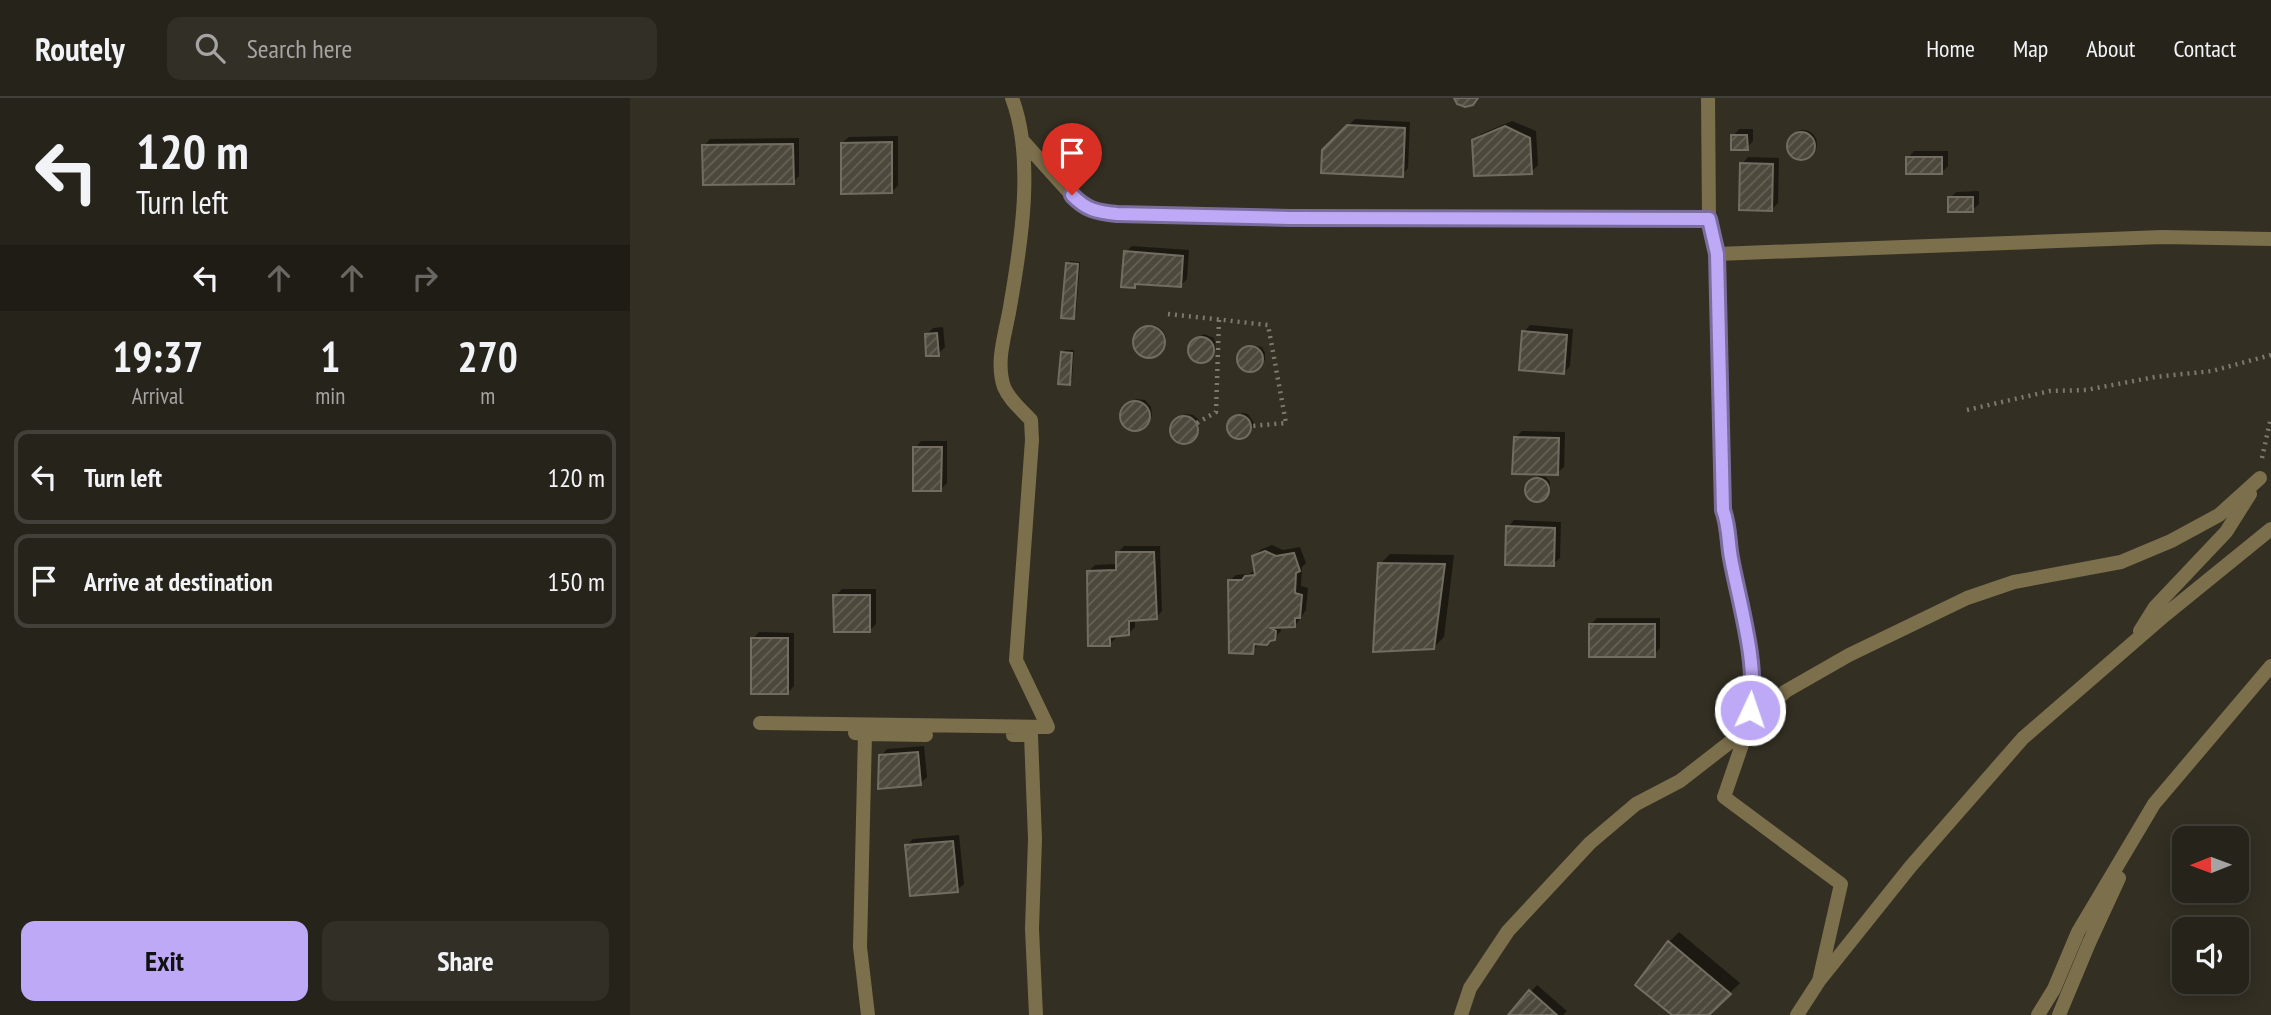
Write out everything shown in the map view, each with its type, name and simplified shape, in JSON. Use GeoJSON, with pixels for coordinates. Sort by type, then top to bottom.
{"type":"FeatureCollection","features":[{"type":"Feature","properties":{"kind":"street"},"geometry":{"type":"LineString","coordinates":[[1012,98],[1022,140],[1023,187],[1018,254],[1000,362],[1004,385],[1012,401],[1031,420],[1032,440],[1016,660],[1048,727],[760,723],[864,734],[1031,735],[1035,839],[1031,929],[1037,1015]]}},
{"type":"Feature","properties":{"kind":"street"},"geometry":{"type":"LineString","coordinates":[[1708,98],[1709,219],[1717,254],[1723,510],[1742,602],[1754,692],[1724,797],[1841,884],[1819,981]]}},
{"type":"Feature","properties":{"kind":"street"},"geometry":{"type":"LineString","coordinates":[[1022,140],[1083,207],[1100,212],[1290,218],[1709,219]]}},
{"type":"Feature","properties":{"kind":"street"},"geometry":{"type":"LineString","coordinates":[[1717,254],[2162,237],[2271,239]]}},
{"type":"Feature","properties":{"kind":"street"},"geometry":{"type":"LineString","coordinates":[[1461,1015],[1470,988],[1508,931],[1590,843],[1636,804],[1680,781],[1786,691],[1849,655],[1967,598],[2014,582],[2121,562],[2171,541],[2219,515],[2260,478]]}},
{"type":"Feature","properties":{"kind":"street"},"geometry":{"type":"LineString","coordinates":[[2132,643],[2155,607],[2226,532],[2260,478]]}},
{"type":"Feature","properties":{"kind":"street"},"geometry":{"type":"LineString","coordinates":[[1797,1015],[1819,981],[1912,866],[2023,738],[2132,643],[2271,529]]}},
{"type":"Feature","properties":{"kind":"street"},"geometry":{"type":"LineString","coordinates":[[2038,1015],[2054,989],[2078,932],[2154,804],[2271,666]]}},
{"type":"Feature","properties":{"kind":"street"},"geometry":{"type":"LineString","coordinates":[[864,734],[860,947],[868,1015]]}},
{"type":"Feature","properties":{"kind":"street"},"geometry":{"type":"LineString","coordinates":[[2059,1015],[2089,943],[2154,804]]}},
{"type":"Feature","properties":{"kind":"path"},"geometry":{"type":"LineString","coordinates":[[1168,314],[1268,325],[1286,423],[1252,426]]}},
{"type":"Feature","properties":{"kind":"path"},"geometry":{"type":"LineString","coordinates":[[1197,423],[1216,412],[1219,319]]}},
{"type":"Feature","properties":{"kind":"path"},"geometry":{"type":"LineString","coordinates":[[1967,410],[2050,391],[2087,390],[2155,377],[2212,371],[2271,355]]}},
{"type":"Feature","properties":{"kind":"path"},"geometry":{"type":"LineString","coordinates":[[2260,478],[2271,417]]}},
{"type":"Feature","properties":{"kind":"building"},"geometry":{"type":"Polygon","coordinates":[[[1454,98],[1478,98],[1473,105],[1465,107],[1457,104],[1454,98]]]}},
{"type":"Feature","properties":{"kind":"building"},"geometry":{"type":"Polygon","coordinates":[[[1347,125],[1405,128],[1403,177],[1321,173],[1322,150],[1347,125]]]}},
{"type":"Feature","properties":{"kind":"building"},"geometry":{"type":"Polygon","coordinates":[[[1505,126],[1530,138],[1532,174],[1474,176],[1472,140],[1505,126]]]}},
{"type":"Feature","properties":{"kind":"building"},"geometry":{"type":"Polygon","coordinates":[[[1801,132],[1811,136],[1815,146],[1811,156],[1801,160],[1791,156],[1787,146],[1791,136],[1801,132]]]}},
{"type":"Feature","properties":{"kind":"building"},"geometry":{"type":"Polygon","coordinates":[[[1731,135],[1747,135],[1748,150],[1731,150],[1731,135]]]}},
{"type":"Feature","properties":{"kind":"building"},"geometry":{"type":"Polygon","coordinates":[[[892,142],[892,193],[841,194],[841,143],[892,142]]]}},
{"type":"Feature","properties":{"kind":"building"},"geometry":{"type":"Polygon","coordinates":[[[793,144],[794,184],[703,185],[702,145],[793,144]]]}},
{"type":"Feature","properties":{"kind":"building"},"geometry":{"type":"Polygon","coordinates":[[[1906,157],[1942,157],[1942,174],[1906,174],[1906,157]]]}},
{"type":"Feature","properties":{"kind":"building"},"geometry":{"type":"Polygon","coordinates":[[[1740,163],[1773,164],[1772,211],[1739,210],[1740,163]]]}},
{"type":"Feature","properties":{"kind":"building"},"geometry":{"type":"Polygon","coordinates":[[[1948,197],[1973,197],[1973,212],[1948,212],[1948,197]]]}},
{"type":"Feature","properties":{"kind":"building"},"geometry":{"type":"Polygon","coordinates":[[[1124,251],[1183,256],[1181,287],[1135,284],[1135,288],[1121,287],[1124,251]]]}},
{"type":"Feature","properties":{"kind":"building"},"geometry":{"type":"Polygon","coordinates":[[[1066,263],[1078,264],[1074,319],[1061,318],[1066,263]]]}},
{"type":"Feature","properties":{"kind":"building"},"geometry":{"type":"Polygon","coordinates":[[[1149,326],[1160,331],[1165,342],[1160,353],[1149,358],[1138,353],[1133,342],[1138,331],[1149,326]]]}},
{"type":"Feature","properties":{"kind":"building"},"geometry":{"type":"Polygon","coordinates":[[[1522,331],[1567,335],[1564,374],[1519,370],[1522,331]]]}},
{"type":"Feature","properties":{"kind":"building"},"geometry":{"type":"Polygon","coordinates":[[[937,333],[939,356],[926,356],[925,334],[937,333]]]}},
{"type":"Feature","properties":{"kind":"building"},"geometry":{"type":"Polygon","coordinates":[[[1201,337],[1210,341],[1214,350],[1210,359],[1201,363],[1192,359],[1188,350],[1192,341],[1201,337]]]}},
{"type":"Feature","properties":{"kind":"building"},"geometry":{"type":"Polygon","coordinates":[[[1250,346],[1259,350],[1263,359],[1259,368],[1250,372],[1241,368],[1237,359],[1241,350],[1250,346]]]}},
{"type":"Feature","properties":{"kind":"building"},"geometry":{"type":"Polygon","coordinates":[[[1061,352],[1072,353],[1070,385],[1058,384],[1061,352]]]}},
{"type":"Feature","properties":{"kind":"building"},"geometry":{"type":"Polygon","coordinates":[[[1135,401],[1141,402],[1149,410],[1149,422],[1141,430],[1135,431],[1129,430],[1121,422],[1120,416],[1121,410],[1129,402],[1135,401]]]}},
{"type":"Feature","properties":{"kind":"building"},"geometry":{"type":"Polygon","coordinates":[[[1239,415],[1248,418],[1251,427],[1248,436],[1239,439],[1230,436],[1227,427],[1230,418],[1239,415]]]}},
{"type":"Feature","properties":{"kind":"building"},"geometry":{"type":"Polygon","coordinates":[[[1184,416],[1194,420],[1198,430],[1194,440],[1184,444],[1174,440],[1170,430],[1174,420],[1184,416]]]}},
{"type":"Feature","properties":{"kind":"building"},"geometry":{"type":"Polygon","coordinates":[[[1514,437],[1559,438],[1558,475],[1512,474],[1514,437]]]}},
{"type":"Feature","properties":{"kind":"building"},"geometry":{"type":"Polygon","coordinates":[[[913,447],[942,447],[941,491],[913,491],[913,447]]]}},
{"type":"Feature","properties":{"kind":"building"},"geometry":{"type":"Polygon","coordinates":[[[1537,478],[1546,481],[1549,490],[1546,499],[1537,502],[1528,499],[1525,490],[1528,481],[1537,478]]]}},
{"type":"Feature","properties":{"kind":"building"},"geometry":{"type":"Polygon","coordinates":[[[1506,526],[1555,528],[1554,566],[1505,565],[1506,526]]]}},
{"type":"Feature","properties":{"kind":"building"},"geometry":{"type":"Polygon","coordinates":[[[1265,551],[1276,556],[1294,553],[1300,571],[1296,573],[1295,593],[1302,595],[1300,618],[1295,618],[1295,627],[1271,628],[1276,631],[1275,640],[1267,645],[1254,644],[1253,654],[1229,653],[1228,580],[1242,580],[1245,576],[1255,575],[1252,556],[1265,551]]]}},
{"type":"Feature","properties":{"kind":"building"},"geometry":{"type":"Polygon","coordinates":[[[1116,552],[1154,552],[1157,619],[1129,621],[1129,635],[1110,637],[1110,646],[1088,646],[1087,571],[1116,570],[1116,552]]]}},
{"type":"Feature","properties":{"kind":"building"},"geometry":{"type":"Polygon","coordinates":[[[1378,563],[1445,564],[1434,649],[1373,652],[1378,563]]]}},
{"type":"Feature","properties":{"kind":"building"},"geometry":{"type":"Polygon","coordinates":[[[833,595],[870,595],[870,632],[834,632],[833,595]]]}},
{"type":"Feature","properties":{"kind":"building"},"geometry":{"type":"Polygon","coordinates":[[[1589,624],[1655,624],[1655,657],[1589,657],[1589,624]]]}},
{"type":"Feature","properties":{"kind":"building"},"geometry":{"type":"Polygon","coordinates":[[[751,638],[788,638],[788,694],[751,694],[751,638]]]}},
{"type":"Feature","properties":{"kind":"building"},"geometry":{"type":"Polygon","coordinates":[[[918,752],[921,785],[878,789],[879,755],[918,752]]]}},
{"type":"Feature","properties":{"kind":"building"},"geometry":{"type":"Polygon","coordinates":[[[953,841],[958,892],[910,896],[905,845],[953,841]]]}},
{"type":"Feature","properties":{"kind":"building"},"geometry":{"type":"Polygon","coordinates":[[[1668,941],[1731,994],[1709,1015],[1672,1015],[1635,985],[1668,941]]]}},
{"type":"Feature","properties":{"kind":"building"},"geometry":{"type":"Polygon","coordinates":[[[1529,990],[1557,1015],[1508,1015],[1529,990]]]}},
{"type":"Feature","properties":{"kind":"route"},"geometry":{"type":"LineString","coordinates":[[1072,195],[1083,207],[1117,214],[1290,218],[1709,219],[1717,254],[1723,510],[1742,602],[1754,692],[1750,710]]}}]}
